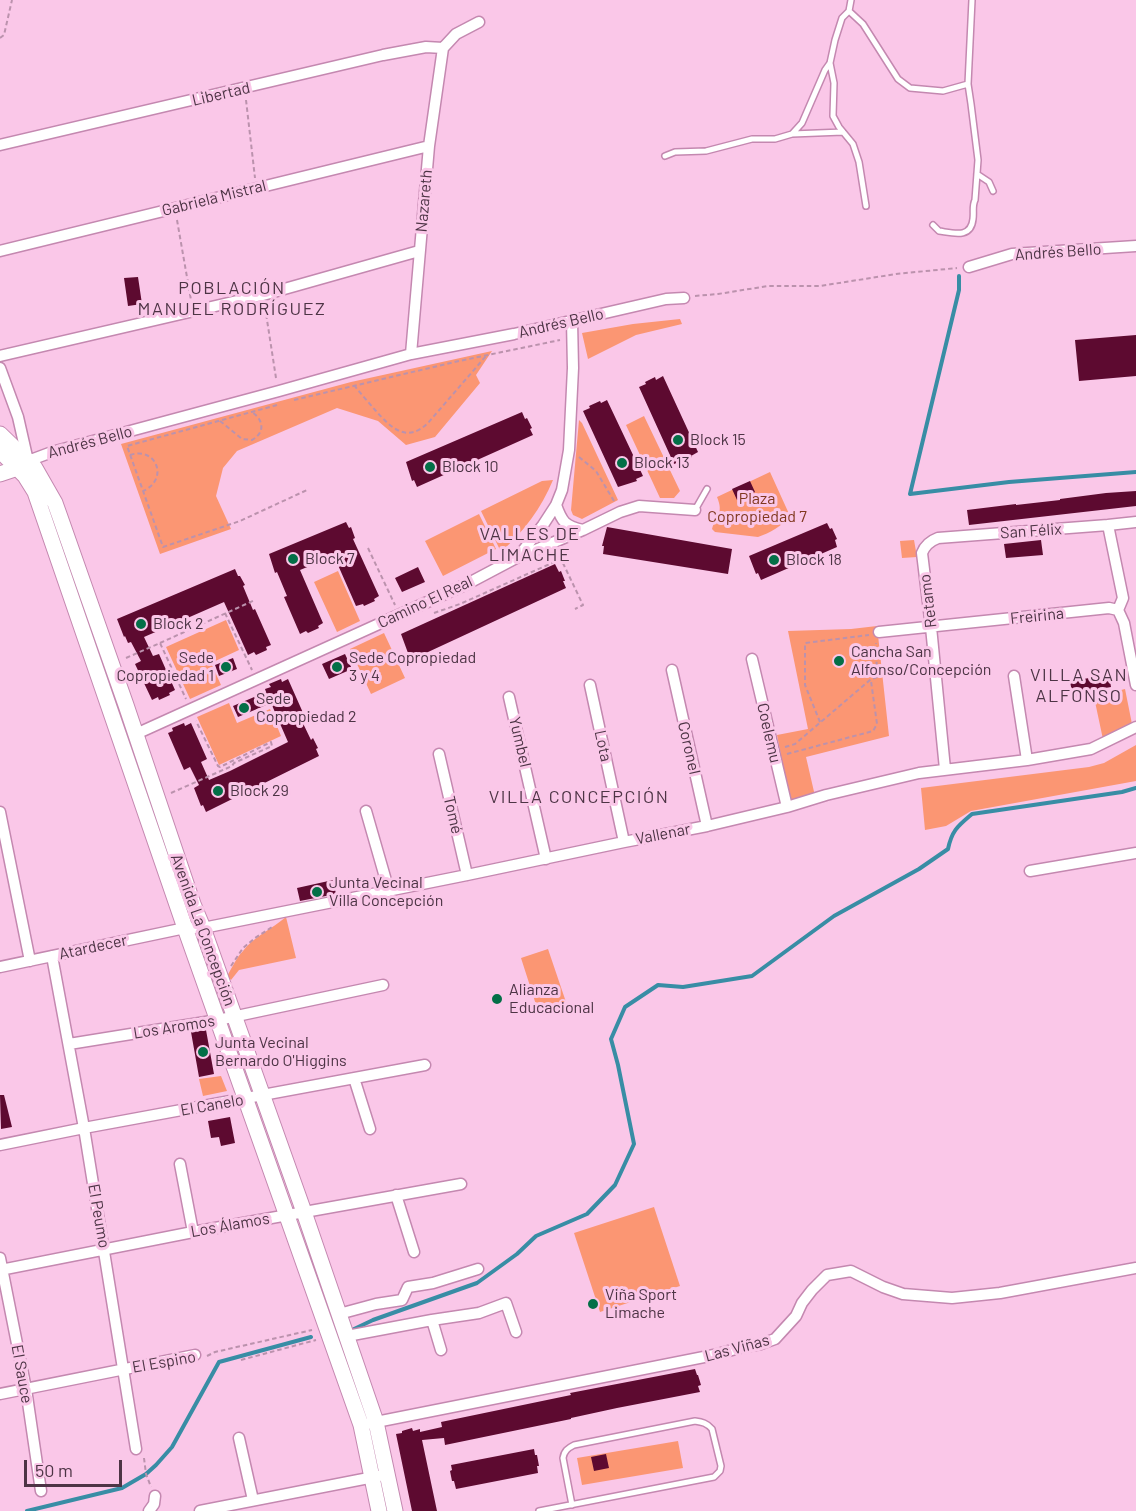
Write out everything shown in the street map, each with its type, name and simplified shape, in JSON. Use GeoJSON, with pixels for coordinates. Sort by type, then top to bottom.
{"type":"FeatureCollection","features":[{"type":"Feature","properties":{"kind":"street"},"geometry":{"type":"LineString","coordinates":[[443,48],[456,34],[479,22]]}},
{"type":"Feature","properties":{"kind":"street","name":"Libertad"},"geometry":{"type":"LineString","coordinates":[[0,145],[383,55],[426,47],[443,48]]}},
{"type":"Feature","properties":{"kind":"street","name":"Nazareth"},"geometry":{"type":"LineString","coordinates":[[411,354],[429,146],[443,48]]}},
{"type":"Feature","properties":{"kind":"street","name":"Gabriela Mistral"},"geometry":{"type":"LineString","coordinates":[[0,251],[429,146]]}},
{"type":"Feature","properties":{"kind":"street","name":"Andrés Bello"},"geometry":{"type":"LineString","coordinates":[[969,267],[1012,254],[1136,246]]}},
{"type":"Feature","properties":{"kind":"street"},"geometry":{"type":"LineString","coordinates":[[0,356],[263,296],[419,251]]}},
{"type":"Feature","properties":{"kind":"street","name":"Andrés Bello"},"geometry":{"type":"LineString","coordinates":[[0,474],[62,449],[279,392],[411,354],[684,297]]}},
{"type":"Feature","properties":{"kind":"street","name":"Camino El Real"},"geometry":{"type":"LineString","coordinates":[[136,734],[467,584],[518,557],[543,525],[556,505],[562,490],[569,450],[573,369],[572,321]]}},
{"type":"Feature","properties":{"kind":"street"},"geometry":{"type":"LineString","coordinates":[[0,368],[18,417],[23,464]]}},
{"type":"Feature","properties":{"kind":"street","name":"Avenida La Concepción"},"geometry":{"type":"LineString","coordinates":[[0,434],[23,464],[35,492],[328,1333],[369,1423]]}},
{"type":"Feature","properties":{"kind":"street","name":"Avenida La Concepción"},"geometry":{"type":"LineString","coordinates":[[0,451],[23,464],[42,480],[55,503],[193,904],[347,1336],[380,1475],[395,1511]]}},
{"type":"Feature","properties":{"kind":"street"},"geometry":{"type":"LineString","coordinates":[[556,505],[564,522],[573,528],[583,530]]}},
{"type":"Feature","properties":{"kind":"street"},"geometry":{"type":"LineString","coordinates":[[518,557],[620,512],[639,506],[695,510]]}},
{"type":"Feature","properties":{"kind":"street","name":"San Félix"},"geometry":{"type":"LineString","coordinates":[[928,544],[938,538],[1136,522]]}},
{"type":"Feature","properties":{"kind":"street"},"geometry":{"type":"LineString","coordinates":[[1108,525],[1123,598],[1118,610],[1124,623],[1136,685]]}},
{"type":"Feature","properties":{"kind":"street","name":"Retamo"},"geometry":{"type":"LineString","coordinates":[[928,544],[922,553],[945,769]]}},
{"type":"Feature","properties":{"kind":"street","name":"Freirina"},"geometry":{"type":"LineString","coordinates":[[877,636],[931,627],[1109,608],[1118,610]]}},
{"type":"Feature","properties":{"kind":"street","name":"Coelemu"},"geometry":{"type":"LineString","coordinates":[[752,659],[787,807]]}},
{"type":"Feature","properties":{"kind":"street","name":"Coronel"},"geometry":{"type":"LineString","coordinates":[[672,670],[707,826]]}},
{"type":"Feature","properties":{"kind":"street"},"geometry":{"type":"LineString","coordinates":[[1014,676],[1027,760]]}},
{"type":"Feature","properties":{"kind":"street","name":"Lota"},"geometry":{"type":"LineString","coordinates":[[590,685],[624,842]]}},
{"type":"Feature","properties":{"kind":"street","name":"Yumbel"},"geometry":{"type":"LineString","coordinates":[[509,697],[546,859]]}},
{"type":"Feature","properties":{"kind":"street","name":"Vallenar"},"geometry":{"type":"LineString","coordinates":[[185,928],[203,928],[707,826],[919,773],[1027,760],[1091,749],[1136,727]]}},
{"type":"Feature","properties":{"kind":"street","name":"Tomé"},"geometry":{"type":"LineString","coordinates":[[439,754],[467,875]]}},
{"type":"Feature","properties":{"kind":"street"},"geometry":{"type":"LineString","coordinates":[[366,811],[388,891]]}},
{"type":"Feature","properties":{"kind":"street"},"geometry":{"type":"LineString","coordinates":[[0,812],[30,961]]}},
{"type":"Feature","properties":{"kind":"street"},"geometry":{"type":"LineString","coordinates":[[1030,871],[1136,853]]}},
{"type":"Feature","properties":{"kind":"street","name":"Atardecer"},"geometry":{"type":"LineString","coordinates":[[0,967],[185,928]]}},
{"type":"Feature","properties":{"kind":"street","name":"El Peumo"},"geometry":{"type":"LineString","coordinates":[[52,956],[105,1249],[136,1449]]}},
{"type":"Feature","properties":{"kind":"street","name":"Los Aromos"},"geometry":{"type":"LineString","coordinates":[[69,1044],[218,1020],[383,985]]}},
{"type":"Feature","properties":{"kind":"street","name":"El Canelo"},"geometry":{"type":"LineString","coordinates":[[0,1145],[425,1065]]}},
{"type":"Feature","properties":{"kind":"street"},"geometry":{"type":"LineString","coordinates":[[354,1078],[370,1129]]}},
{"type":"Feature","properties":{"kind":"street"},"geometry":{"type":"LineString","coordinates":[[180,1164],[194,1232]]}},
{"type":"Feature","properties":{"kind":"street","name":"Los Álamos"},"geometry":{"type":"LineString","coordinates":[[1,1270],[194,1232],[461,1184]]}},
{"type":"Feature","properties":{"kind":"street"},"geometry":{"type":"LineString","coordinates":[[396,1196],[414,1252]]}},
{"type":"Feature","properties":{"kind":"street","name":"El Sauce"},"geometry":{"type":"LineString","coordinates":[[0,1258],[26,1389],[41,1491]]}},
{"type":"Feature","properties":{"kind":"street","name":"Las Viñas"},"geometry":{"type":"LineString","coordinates":[[369,1423],[761,1344],[775,1339],[796,1316],[812,1290],[827,1275],[850,1271],[903,1294],[952,1298],[1000,1293],[1136,1268]]}},
{"type":"Feature","properties":{"kind":"street"},"geometry":{"type":"LineString","coordinates":[[339,1314],[402,1300],[408,1287],[433,1283],[478,1269]]}},
{"type":"Feature","properties":{"kind":"street"},"geometry":{"type":"LineString","coordinates":[[347,1336],[478,1313],[506,1303],[516,1332]]}},
{"type":"Feature","properties":{"kind":"street"},"geometry":{"type":"LineString","coordinates":[[432,1320],[441,1350]]}},
{"type":"Feature","properties":{"kind":"street","name":"El Espino"},"geometry":{"type":"LineString","coordinates":[[0,1394],[195,1355]]}},
{"type":"Feature","properties":{"kind":"street"},"geometry":{"type":"LineString","coordinates":[[239,1438],[253,1500]]}},
{"type":"Feature","properties":{"kind":"street"},"geometry":{"type":"LineString","coordinates":[[200,1511],[380,1475]]}},
{"type":"Feature","properties":{"kind":"street","name":"Avenida La Concepción"},"geometry":{"type":"LineString","coordinates":[[380,1475],[380,1511]]}},
{"type":"Feature","properties":{"kind":"street"},"geometry":{"type":"LineString","coordinates":[[149,1511],[154,1504],[155,1496]]}},
{"type":"Feature","properties":{"kind":"lane"},"geometry":{"type":"LineString","coordinates":[[792,134],[802,123],[830,63],[842,18],[849,11],[851,0]]}},
{"type":"Feature","properties":{"kind":"lane"},"geometry":{"type":"LineString","coordinates":[[933,225],[939,231],[958,234],[968,231],[973,221],[978,160],[968,84],[972,0]]}},
{"type":"Feature","properties":{"kind":"lane"},"geometry":{"type":"LineString","coordinates":[[849,11],[863,24],[898,79],[909,88],[943,91],[968,84]]}},
{"type":"Feature","properties":{"kind":"lane"},"geometry":{"type":"LineString","coordinates":[[830,63],[834,83],[833,116],[853,144],[859,162],[866,206]]}},
{"type":"Feature","properties":{"kind":"lane"},"geometry":{"type":"LineString","coordinates":[[665,156],[675,152],[706,151],[752,139],[775,139],[792,134],[843,132]]}},
{"type":"Feature","properties":{"kind":"lane"},"geometry":{"type":"LineString","coordinates":[[977,174],[989,182],[993,191]]}},
{"type":"Feature","properties":{"kind":"lane"},"geometry":{"type":"LineString","coordinates":[[695,510],[707,489]]}},
{"type":"Feature","properties":{"kind":"lane"},"geometry":{"type":"LineString","coordinates":[[539,1511],[714,1476],[720,1471],[721,1466],[712,1429],[702,1422],[695,1421],[569,1448],[563,1458],[572,1504]]}},
{"type":"Feature","properties":{"kind":"path"},"geometry":{"type":"LineString","coordinates":[[0,39],[4,34],[12,0]]}},
{"type":"Feature","properties":{"kind":"path"},"geometry":{"type":"LineString","coordinates":[[245,89],[256,188]]}},
{"type":"Feature","properties":{"kind":"path"},"geometry":{"type":"LineString","coordinates":[[174,208],[193,312]]}},
{"type":"Feature","properties":{"kind":"path"},"geometry":{"type":"LineString","coordinates":[[684,297],[768,286],[820,286],[896,274],[969,267]]}},
{"type":"Feature","properties":{"kind":"path"},"geometry":{"type":"LineString","coordinates":[[263,296],[279,392]]}},
{"type":"Feature","properties":{"kind":"path"},"geometry":{"type":"LineString","coordinates":[[293,401],[487,355],[572,338]]}},
{"type":"Feature","properties":{"kind":"path"},"geometry":{"type":"LineString","coordinates":[[354,386],[390,426],[400,432],[411,433],[424,428],[429,423],[487,355]]}},
{"type":"Feature","properties":{"kind":"path"},"geometry":{"type":"LineString","coordinates":[[283,404],[127,446],[163,548],[240,520],[307,490]]}},
{"type":"Feature","properties":{"kind":"path"},"geometry":{"type":"LineString","coordinates":[[220,421],[242,439],[252,440],[260,435],[262,426],[259,418],[252,412]]}},
{"type":"Feature","properties":{"kind":"path"},"geometry":{"type":"LineString","coordinates":[[569,450],[596,471],[620,512]]}},
{"type":"Feature","properties":{"kind":"path"},"geometry":{"type":"LineString","coordinates":[[130,455],[146,454],[157,466],[155,482],[143,491]]}},
{"type":"Feature","properties":{"kind":"path"},"geometry":{"type":"LineString","coordinates":[[368,548],[395,605]]}},
{"type":"Feature","properties":{"kind":"path"},"geometry":{"type":"LineString","coordinates":[[428,616],[561,559],[584,605],[575,609]]}},
{"type":"Feature","properties":{"kind":"path"},"geometry":{"type":"LineString","coordinates":[[122,660],[255,600]]}},
{"type":"Feature","properties":{"kind":"path"},"geometry":{"type":"LineString","coordinates":[[225,613],[252,671]]}},
{"type":"Feature","properties":{"kind":"path"},"geometry":{"type":"LineString","coordinates":[[785,747],[795,744],[870,680],[877,677],[877,636],[868,635],[805,643],[805,685],[820,722]]}},
{"type":"Feature","properties":{"kind":"path"},"geometry":{"type":"LineString","coordinates":[[160,643],[186,700]]}},
{"type":"Feature","properties":{"kind":"path"},"geometry":{"type":"LineString","coordinates":[[787,754],[873,731],[877,724],[870,680]]}},
{"type":"Feature","properties":{"kind":"path"},"geometry":{"type":"LineString","coordinates":[[171,793],[272,746],[271,742],[220,767],[194,717]]}},
{"type":"Feature","properties":{"kind":"path"},"geometry":{"type":"LineString","coordinates":[[223,985],[226,975],[243,948],[290,911]]}},
{"type":"Feature","properties":{"kind":"path"},"geometry":{"type":"LineString","coordinates":[[241,1360],[312,1341],[328,1333]]}},
{"type":"Feature","properties":{"kind":"path","name":"El Espino"},"geometry":{"type":"LineString","coordinates":[[195,1355],[207,1356],[215,1352],[328,1333]]}},
{"type":"Feature","properties":{"kind":"path"},"geometry":{"type":"LineString","coordinates":[[136,1449],[144,1456],[146,1474]]}},
{"type":"Feature","properties":{"kind":"green space"},"geometry":{"type":"Polygon","coordinates":[[[680,319],[682,324],[636,335],[588,359],[582,333],[680,319]]]}},
{"type":"Feature","properties":{"kind":"green space"},"geometry":{"type":"Polygon","coordinates":[[[492,351],[476,375],[480,383],[435,437],[406,445],[378,421],[337,408],[237,451],[223,468],[216,496],[231,529],[160,554],[121,444],[351,382],[492,351]]]}},
{"type":"Feature","properties":{"kind":"green space"},"geometry":{"type":"Polygon","coordinates":[[[644,416],[680,491],[674,498],[660,498],[626,425],[644,416]]]}},
{"type":"Feature","properties":{"kind":"green space"},"geometry":{"type":"Polygon","coordinates":[[[579,420],[618,500],[582,519],[573,515],[571,510],[579,420]]]}},
{"type":"Feature","properties":{"kind":"green space","name":"Plaza Copropiedad 7"},"geometry":{"type":"Polygon","coordinates":[[[770,472],[790,516],[787,520],[776,529],[758,537],[715,532],[712,529],[720,511],[717,497],[770,472]]]}},
{"type":"Feature","properties":{"kind":"green space"},"geometry":{"type":"Polygon","coordinates":[[[553,480],[531,519],[501,552],[481,511],[542,481],[553,480]]]}},
{"type":"Feature","properties":{"kind":"green space"},"geometry":{"type":"Polygon","coordinates":[[[479,514],[496,549],[443,576],[425,541],[479,514]]]}},
{"type":"Feature","properties":{"kind":"green space"},"geometry":{"type":"Polygon","coordinates":[[[914,540],[917,557],[902,558],[900,541],[914,540]]]}},
{"type":"Feature","properties":{"kind":"green space"},"geometry":{"type":"Polygon","coordinates":[[[338,571],[360,621],[337,632],[314,582],[338,571]]]}},
{"type":"Feature","properties":{"kind":"green space"},"geometry":{"type":"Polygon","coordinates":[[[226,620],[239,650],[211,663],[221,685],[190,699],[166,647],[226,620]]]}},
{"type":"Feature","properties":{"kind":"green space"},"geometry":{"type":"Polygon","coordinates":[[[877,626],[889,736],[806,757],[815,796],[790,802],[777,735],[808,729],[788,631],[877,626]]]}},
{"type":"Feature","properties":{"kind":"green space"},"geometry":{"type":"Polygon","coordinates":[[[384,633],[405,678],[371,694],[350,649],[384,633]]]}},
{"type":"Feature","properties":{"kind":"green space"},"geometry":{"type":"Polygon","coordinates":[[[1125,689],[1133,729],[1104,744],[1094,697],[1125,689]]]}},
{"type":"Feature","properties":{"kind":"green space"},"geometry":{"type":"Polygon","coordinates":[[[229,703],[237,723],[270,709],[281,736],[219,765],[197,717],[229,703]]]}},
{"type":"Feature","properties":{"kind":"green space"},"geometry":{"type":"Polygon","coordinates":[[[1136,745],[1136,781],[971,811],[946,826],[925,830],[921,788],[1089,767],[1104,763],[1136,745]]]}},
{"type":"Feature","properties":{"kind":"green space"},"geometry":{"type":"Polygon","coordinates":[[[286,917],[296,958],[239,970],[231,980],[227,976],[247,946],[286,917]]]}},
{"type":"Feature","properties":{"kind":"green space"},"geometry":{"type":"Polygon","coordinates":[[[548,949],[567,1005],[539,1014],[521,958],[548,949]]]}},
{"type":"Feature","properties":{"kind":"green space"},"geometry":{"type":"Polygon","coordinates":[[[221,1076],[227,1091],[203,1096],[199,1079],[221,1076]]]}},
{"type":"Feature","properties":{"kind":"green space"},"geometry":{"type":"Polygon","coordinates":[[[654,1207],[680,1286],[600,1312],[574,1233],[654,1207]]]}},
{"type":"Feature","properties":{"kind":"green space"},"geometry":{"type":"Polygon","coordinates":[[[678,1441],[683,1468],[582,1485],[577,1458],[678,1441]]]}},
{"type":"Feature","properties":{"kind":"building"},"geometry":{"type":"Polygon","coordinates":[[[138,277],[142,304],[128,306],[124,278],[138,277]]]}},
{"type":"Feature","properties":{"kind":"building"},"geometry":{"type":"Polygon","coordinates":[[[1136,335],[1136,376],[1079,381],[1075,340],[1136,335]]]}},
{"type":"Feature","properties":{"kind":"building"},"geometry":{"type":"Polygon","coordinates":[[[663,376],[698,452],[674,464],[639,387],[655,377],[656,380],[663,376]]]}},
{"type":"Feature","properties":{"kind":"building"},"geometry":{"type":"Polygon","coordinates":[[[607,400],[643,476],[636,479],[637,481],[618,487],[583,411],[590,408],[589,406],[607,400]]]}},
{"type":"Feature","properties":{"kind":"building"},"geometry":{"type":"Polygon","coordinates":[[[522,412],[532,428],[530,429],[533,435],[417,487],[414,480],[412,481],[406,462],[522,412]]]}},
{"type":"Feature","properties":{"kind":"building"},"geometry":{"type":"Polygon","coordinates":[[[750,481],[755,492],[737,500],[732,489],[750,481]]]}},
{"type":"Feature","properties":{"kind":"building"},"geometry":{"type":"Polygon","coordinates":[[[1136,491],[1136,506],[969,525],[967,510],[1136,491]]]}},
{"type":"Feature","properties":{"kind":"building"},"geometry":{"type":"Polygon","coordinates":[[[346,522],[349,528],[351,527],[355,538],[353,539],[379,596],[374,599],[375,601],[364,606],[363,604],[356,606],[334,556],[300,570],[323,623],[318,626],[319,628],[300,634],[269,554],[346,522]]]}},
{"type":"Feature","properties":{"kind":"building"},"geometry":{"type":"Polygon","coordinates":[[[827,523],[837,539],[835,540],[837,547],[761,580],[758,573],[756,574],[749,556],[827,523]]]}},
{"type":"Feature","properties":{"kind":"building"},"geometry":{"type":"Polygon","coordinates":[[[607,527],[732,549],[728,574],[603,554],[604,546],[602,546],[607,527]]]}},
{"type":"Feature","properties":{"kind":"building"},"geometry":{"type":"Polygon","coordinates":[[[1041,540],[1043,555],[1006,558],[1004,544],[1041,540]]]}},
{"type":"Feature","properties":{"kind":"building"},"geometry":{"type":"Polygon","coordinates":[[[555,564],[559,572],[561,571],[566,588],[413,659],[410,652],[408,653],[401,634],[555,564]]]}},
{"type":"Feature","properties":{"kind":"building"},"geometry":{"type":"Polygon","coordinates":[[[418,567],[425,582],[402,592],[395,578],[418,567]]]}},
{"type":"Feature","properties":{"kind":"building"},"geometry":{"type":"Polygon","coordinates":[[[235,569],[245,585],[243,586],[253,610],[255,609],[271,645],[266,647],[267,650],[256,655],[254,652],[248,655],[224,602],[144,637],[153,656],[159,654],[175,690],[159,700],[158,697],[152,700],[135,664],[141,661],[131,642],[128,643],[124,637],[117,619],[235,569]]]}},
{"type":"Feature","properties":{"kind":"building","name":"Sede Copropiedad 3 y 4"},"geometry":{"type":"Polygon","coordinates":[[[345,654],[352,669],[329,679],[322,664],[345,654]]]}},
{"type":"Feature","properties":{"kind":"building","name":"Sede Copropiedad 1"},"geometry":{"type":"Polygon","coordinates":[[[233,658],[237,669],[219,676],[215,665],[233,658]]]}},
{"type":"Feature","properties":{"kind":"building"},"geometry":{"type":"Polygon","coordinates":[[[1109,675],[1111,687],[1099,689],[1099,694],[1073,698],[1070,681],[1109,675]]]}},
{"type":"Feature","properties":{"kind":"building"},"geometry":{"type":"Polygon","coordinates":[[[281,679],[282,682],[288,679],[304,715],[300,717],[311,740],[313,738],[318,748],[316,749],[319,756],[206,812],[194,788],[199,785],[190,767],[184,770],[168,733],[173,731],[172,728],[191,723],[207,759],[201,762],[209,780],[230,771],[288,742],[271,703],[238,717],[233,706],[266,692],[265,689],[271,687],[269,684],[281,679]]]}},
{"type":"Feature","properties":{"kind":"building","name":"Junta Vecinal Villa Concepción"},"geometry":{"type":"Polygon","coordinates":[[[333,880],[336,894],[300,901],[297,888],[333,880]]]}},
{"type":"Feature","properties":{"kind":"building","name":"Junta Vecinal Bernardo O'Higgins"},"geometry":{"type":"Polygon","coordinates":[[[206,1030],[214,1074],[199,1077],[191,1032],[206,1030]]]}},
{"type":"Feature","properties":{"kind":"building"},"geometry":{"type":"Polygon","coordinates":[[[0,1095],[4,1095],[12,1127],[1,1129],[0,1095]]]}},
{"type":"Feature","properties":{"kind":"building"},"geometry":{"type":"Polygon","coordinates":[[[230,1117],[235,1143],[221,1146],[219,1137],[211,1138],[208,1121],[230,1117]]]}},
{"type":"Feature","properties":{"kind":"building"},"geometry":{"type":"Polygon","coordinates":[[[695,1369],[701,1385],[698,1386],[700,1392],[445,1445],[444,1438],[422,1440],[437,1511],[412,1511],[396,1434],[412,1428],[413,1431],[420,1429],[420,1432],[442,1427],[441,1422],[571,1395],[570,1393],[695,1369]]]}},
{"type":"Feature","properties":{"kind":"building"},"geometry":{"type":"Polygon","coordinates":[[[534,1449],[539,1466],[537,1466],[538,1473],[456,1489],[452,1481],[451,1465],[534,1449]]]}},
{"type":"Feature","properties":{"kind":"building"},"geometry":{"type":"Polygon","coordinates":[[[606,1454],[609,1468],[594,1471],[591,1457],[606,1454]]]}},
{"type":"Feature","properties":{"kind":"waterway"},"geometry":{"type":"LineString","coordinates":[[959,276],[959,290],[910,494],[1009,482],[1136,472]]}},
{"type":"Feature","properties":{"kind":"waterway"},"geometry":{"type":"LineString","coordinates":[[352,1330],[373,1320],[477,1283],[517,1254],[536,1236],[587,1214],[615,1185],[634,1144],[611,1039],[625,1007],[658,985],[683,987],[752,976],[834,916],[919,869],[948,849],[956,829],[972,814],[1136,788]]}},
{"type":"Feature","properties":{"kind":"waterway"},"geometry":{"type":"LineString","coordinates":[[27,1511],[122,1488],[146,1474],[172,1447],[219,1362],[311,1337]]}},
{"type":"Feature","properties":{"kind":"place","name":"Block 15"},"geometry":{"type":"Point","coordinates":[678,440]}},
{"type":"Feature","properties":{"kind":"place","name":"Block 13"},"geometry":{"type":"Point","coordinates":[622,463]}},
{"type":"Feature","properties":{"kind":"place","name":"Block 10"},"geometry":{"type":"Point","coordinates":[430,467]}},
{"type":"Feature","properties":{"kind":"place","name":"Block 7"},"geometry":{"type":"Point","coordinates":[293,559]}},
{"type":"Feature","properties":{"kind":"place","name":"Block 18"},"geometry":{"type":"Point","coordinates":[774,560]}},
{"type":"Feature","properties":{"kind":"place","name":"Block 2"},"geometry":{"type":"Point","coordinates":[141,624]}},
{"type":"Feature","properties":{"kind":"place","name":"Cancha San Alfonso/Concepción"},"geometry":{"type":"Point","coordinates":[839,661]}},
{"type":"Feature","properties":{"kind":"place","name":"Sede Copropiedad 1"},"geometry":{"type":"Point","coordinates":[226,667]}},
{"type":"Feature","properties":{"kind":"place","name":"Sede Copropiedad 3 y 4"},"geometry":{"type":"Point","coordinates":[337,667]}},
{"type":"Feature","properties":{"kind":"place","name":"Sede Copropiedad 2"},"geometry":{"type":"Point","coordinates":[244,708]}},
{"type":"Feature","properties":{"kind":"place","name":"Block 29"},"geometry":{"type":"Point","coordinates":[218,791]}},
{"type":"Feature","properties":{"kind":"place","name":"Junta Vecinal Villa Concepción"},"geometry":{"type":"Point","coordinates":[317,892]}},
{"type":"Feature","properties":{"kind":"place","name":"Alianza Educacional"},"geometry":{"type":"Point","coordinates":[497,999]}},
{"type":"Feature","properties":{"kind":"place","name":"Junta Vecinal Bernardo O'Higgins"},"geometry":{"type":"Point","coordinates":[203,1052]}},
{"type":"Feature","properties":{"kind":"place","name":"Viña Sport Limache"},"geometry":{"type":"Point","coordinates":[593,1304]}},
{"type":"Feature","properties":{"kind":"district","name":"POBLACIÓN MANUEL RODRÍGUEZ"},"geometry":{"type":"Point","coordinates":[232,298]}},
{"type":"Feature","properties":{"kind":"district","name":"VALLES DE LIMACHE"},"geometry":{"type":"Point","coordinates":[530,544]}},
{"type":"Feature","properties":{"kind":"district","name":"VILLA SAN ALFONSO"},"geometry":{"type":"Point","coordinates":[1079,685]}},
{"type":"Feature","properties":{"kind":"district","name":"VILLA CONCEPCIÓN"},"geometry":{"type":"Point","coordinates":[579,797]}}]}
